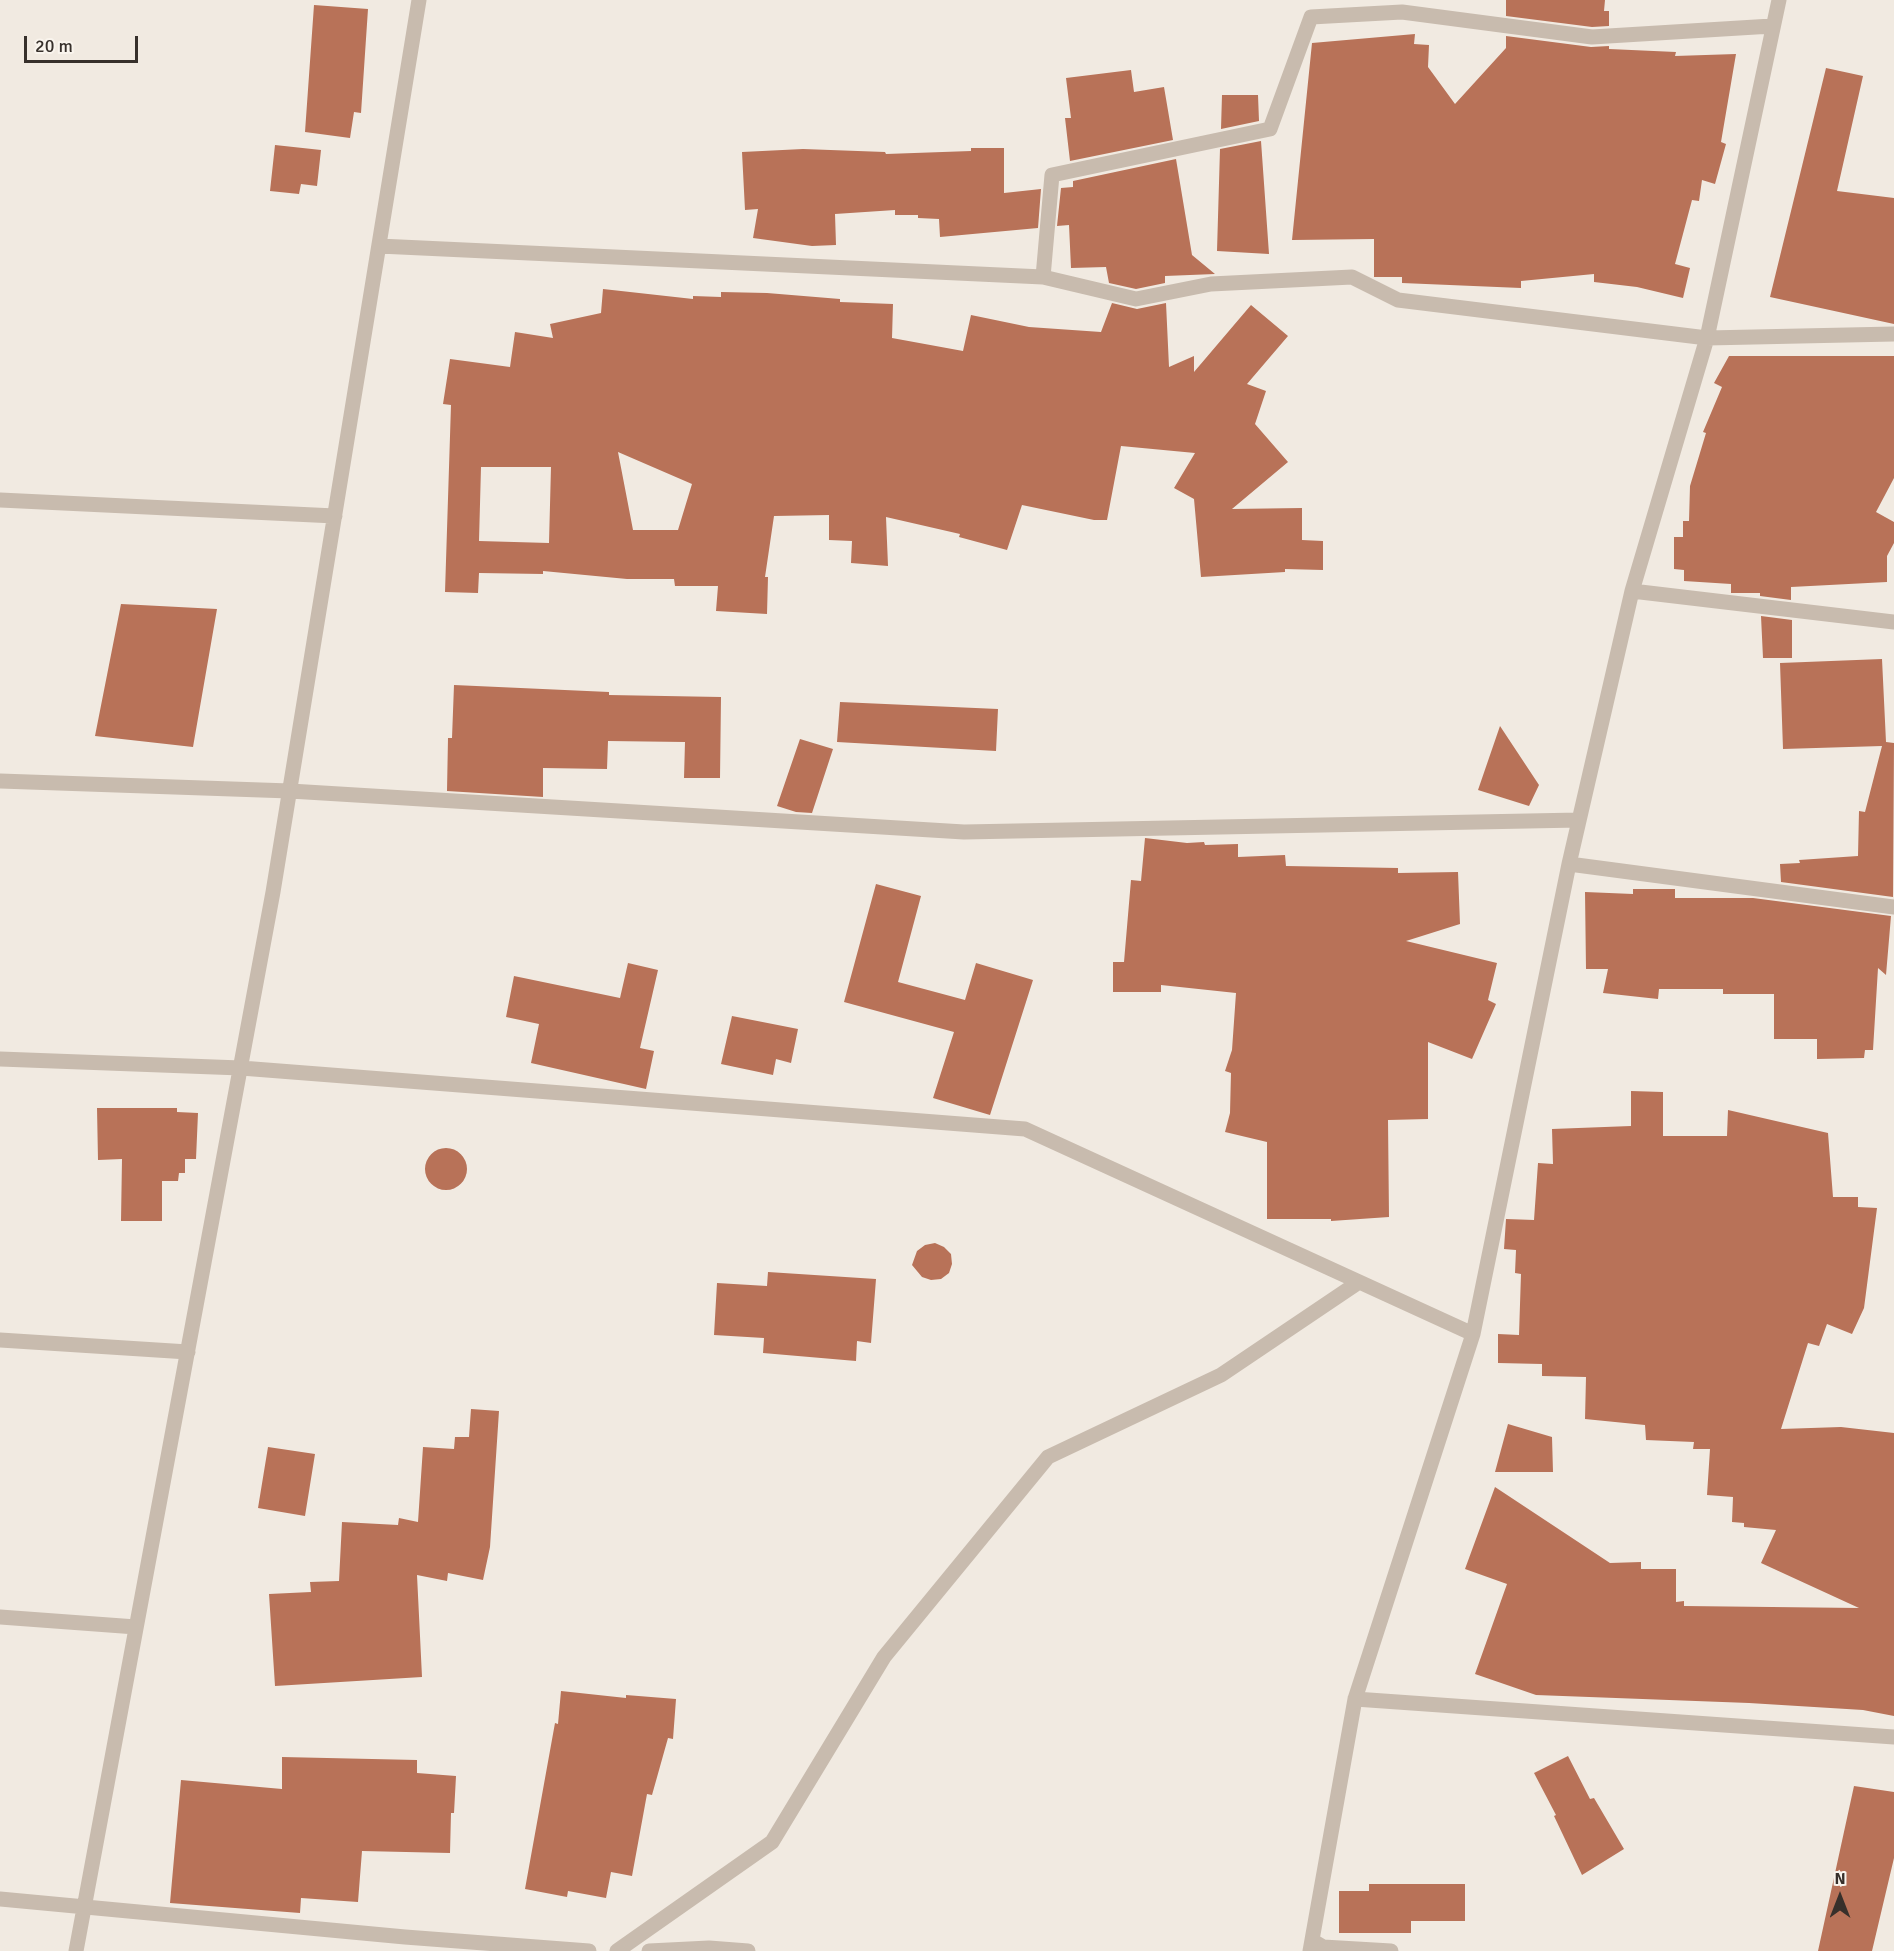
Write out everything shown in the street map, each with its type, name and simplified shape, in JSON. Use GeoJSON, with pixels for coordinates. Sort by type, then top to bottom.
{"type":"FeatureCollection","features":[{"type":"Feature","properties":{"kind":"street"},"geometry":{"type":"LineString","coordinates":[[76,1951],[241,1068],[290,791],[419,0]]}},
{"type":"Feature","properties":{"kind":"street"},"geometry":{"type":"LineString","coordinates":[[1391,1951],[1312,1946],[1355,1699],[1473,1334],[1579,820],[1632,591],[1707,338],[1779,0]]}},
{"type":"Feature","properties":{"kind":"street"},"geometry":{"type":"LineString","coordinates":[[1043,277],[1052,175],[1269,129],[1311,17],[1401,12],[1592,37],[1772,26]]}},
{"type":"Feature","properties":{"kind":"street"},"geometry":{"type":"LineString","coordinates":[[379,246],[1043,277],[1136,298],[1211,284],[1352,277],[1398,300],[1707,338],[1894,334]]}},
{"type":"Feature","properties":{"kind":"street"},"geometry":{"type":"LineString","coordinates":[[0,500],[335,516]]}},
{"type":"Feature","properties":{"kind":"street"},"geometry":{"type":"LineString","coordinates":[[1632,591],[1894,622]]}},
{"type":"Feature","properties":{"kind":"street"},"geometry":{"type":"LineString","coordinates":[[0,781],[290,791],[964,832],[1579,820]]}},
{"type":"Feature","properties":{"kind":"street"},"geometry":{"type":"LineString","coordinates":[[1569,864],[1894,907]]}},
{"type":"Feature","properties":{"kind":"street"},"geometry":{"type":"LineString","coordinates":[[0,1059],[241,1068],[1025,1129],[1473,1334]]}},
{"type":"Feature","properties":{"kind":"street"},"geometry":{"type":"LineString","coordinates":[[616,1951],[772,1842],[884,1657],[1048,1457],[1221,1375],[1359,1282]]}},
{"type":"Feature","properties":{"kind":"street"},"geometry":{"type":"LineString","coordinates":[[0,1340],[188,1352]]}},
{"type":"Feature","properties":{"kind":"street"},"geometry":{"type":"LineString","coordinates":[[0,1617],[136,1627]]}},
{"type":"Feature","properties":{"kind":"street"},"geometry":{"type":"LineString","coordinates":[[1355,1699],[1894,1737]]}},
{"type":"Feature","properties":{"kind":"street"},"geometry":{"type":"LineString","coordinates":[[0,1899],[393,1936],[589,1951]]}},
{"type":"Feature","properties":{"kind":"street"},"geometry":{"type":"LineString","coordinates":[[649,1951],[709,1948],[748,1951]]}},
{"type":"Feature","properties":{"kind":"building"},"geometry":{"type":"Polygon","coordinates":[[[1506,0],[1605,0],[1604,11],[1609,11],[1609,26],[1592,27],[1506,16],[1506,0]]]}},
{"type":"Feature","properties":{"kind":"building"},"geometry":{"type":"Polygon","coordinates":[[[314,5],[368,9],[361,113],[354,112],[350,138],[305,132],[314,5]]]}},
{"type":"Feature","properties":{"kind":"building"},"geometry":{"type":"Polygon","coordinates":[[[1415,34],[1414,44],[1429,45],[1428,67],[1455,104],[1506,48],[1506,36],[1591,47],[1609,46],[1609,49],[1676,52],[1675,56],[1736,54],[1721,142],[1726,144],[1715,184],[1702,180],[1699,201],[1692,200],[1675,264],[1690,268],[1683,298],[1637,287],[1594,282],[1594,274],[1521,281],[1521,288],[1402,283],[1402,277],[1374,277],[1374,239],[1292,240],[1312,43],[1415,34]]]}},
{"type":"Feature","properties":{"kind":"building"},"geometry":{"type":"Polygon","coordinates":[[[1826,68],[1863,76],[1837,191],[1894,198],[1894,324],[1770,297],[1826,68]]]}},
{"type":"Feature","properties":{"kind":"building"},"geometry":{"type":"Polygon","coordinates":[[[1131,70],[1134,92],[1164,87],[1173,140],[1070,161],[1065,118],[1071,118],[1066,78],[1131,70]]]}},
{"type":"Feature","properties":{"kind":"building"},"geometry":{"type":"Polygon","coordinates":[[[1222,95],[1258,95],[1259,121],[1221,129],[1222,95]]]}},
{"type":"Feature","properties":{"kind":"building"},"geometry":{"type":"Polygon","coordinates":[[[1261,141],[1269,254],[1217,251],[1220,149],[1261,141]]]}},
{"type":"Feature","properties":{"kind":"building"},"geometry":{"type":"Polygon","coordinates":[[[275,145],[321,150],[317,186],[301,184],[299,194],[270,191],[275,145]]]}},
{"type":"Feature","properties":{"kind":"building"},"geometry":{"type":"Polygon","coordinates":[[[971,148],[1004,148],[1004,193],[1041,189],[1038,228],[940,237],[939,219],[918,218],[918,215],[895,215],[895,210],[835,214],[836,245],[812,246],[753,238],[758,209],[745,210],[742,152],[803,149],[885,152],[886,154],[971,151],[971,148]]]}},
{"type":"Feature","properties":{"kind":"building"},"geometry":{"type":"Polygon","coordinates":[[[1176,159],[1192,255],[1215,274],[1165,276],[1165,283],[1136,289],[1109,283],[1106,267],[1071,268],[1069,225],[1057,226],[1061,188],[1073,187],[1073,181],[1176,159]]]}},
{"type":"Feature","properties":{"kind":"building"},"geometry":{"type":"Polygon","coordinates":[[[603,289],[693,299],[693,296],[721,297],[721,292],[767,293],[840,299],[840,302],[893,304],[892,338],[963,351],[971,315],[1029,327],[1101,332],[1112,303],[1137,309],[1166,303],[1169,367],[1194,356],[1194,372],[1251,305],[1288,336],[1247,384],[1266,391],[1255,424],[1288,462],[1232,509],[1302,508],[1302,540],[1323,541],[1323,570],[1285,569],[1285,572],[1201,577],[1194,499],[1174,488],[1195,453],[1121,446],[1107,520],[1094,520],[1022,505],[1007,550],[959,537],[960,534],[886,517],[888,566],[851,563],[852,541],[829,540],[829,515],[774,516],[765,577],[768,577],[767,614],[716,611],[718,586],[675,586],[674,579],[627,579],[543,571],[543,574],[479,573],[478,593],[445,592],[451,405],[443,404],[450,359],[510,367],[515,332],[553,338],[550,324],[601,313],[603,289]],[[618,452],[633,530],[678,530],[692,484],[618,452]],[[481,467],[479,541],[549,543],[551,467],[481,467]]]}},
{"type":"Feature","properties":{"kind":"building"},"geometry":{"type":"Polygon","coordinates":[[[1729,356],[1894,356],[1894,478],[1876,512],[1894,522],[1894,543],[1887,556],[1887,582],[1791,587],[1791,600],[1760,596],[1760,593],[1731,593],[1731,584],[1684,581],[1684,570],[1674,569],[1674,537],[1683,537],[1683,521],[1689,521],[1690,486],[1706,433],[1703,432],[1722,387],[1714,383],[1729,356]]]}},
{"type":"Feature","properties":{"kind":"building"},"geometry":{"type":"Polygon","coordinates":[[[121,604],[217,609],[193,747],[95,736],[121,604]]]}},
{"type":"Feature","properties":{"kind":"building"},"geometry":{"type":"Polygon","coordinates":[[[1761,616],[1792,620],[1792,658],[1763,658],[1761,616]]]}},
{"type":"Feature","properties":{"kind":"building"},"geometry":{"type":"Polygon","coordinates":[[[1882,659],[1886,742],[1894,743],[1893,897],[1781,882],[1780,864],[1800,863],[1799,860],[1858,856],[1859,811],[1865,812],[1882,746],[1783,749],[1780,663],[1882,659]]]}},
{"type":"Feature","properties":{"kind":"building"},"geometry":{"type":"Polygon","coordinates":[[[454,685],[609,692],[609,695],[721,697],[720,778],[684,778],[685,742],[608,741],[607,769],[543,768],[543,797],[447,791],[448,738],[452,738],[454,685]]]}},
{"type":"Feature","properties":{"kind":"building"},"geometry":{"type":"Polygon","coordinates":[[[840,702],[998,709],[996,751],[837,742],[840,702]]]}},
{"type":"Feature","properties":{"kind":"building"},"geometry":{"type":"Polygon","coordinates":[[[1500,726],[1539,785],[1529,806],[1478,790],[1500,726]]]}},
{"type":"Feature","properties":{"kind":"building"},"geometry":{"type":"Polygon","coordinates":[[[800,739],[833,749],[812,813],[796,812],[777,806],[800,739]]]}},
{"type":"Feature","properties":{"kind":"building"},"geometry":{"type":"Polygon","coordinates":[[[1145,838],[1187,843],[1204,842],[1205,845],[1238,844],[1238,857],[1285,855],[1286,866],[1398,868],[1398,873],[1458,872],[1460,924],[1406,941],[1497,963],[1488,1000],[1496,1004],[1472,1059],[1428,1042],[1428,1119],[1388,1120],[1389,1217],[1331,1221],[1331,1219],[1267,1219],[1267,1142],[1225,1132],[1230,1113],[1231,1073],[1225,1071],[1232,1050],[1236,993],[1161,985],[1161,992],[1113,992],[1113,962],[1124,962],[1131,880],[1141,881],[1145,838]]]}},
{"type":"Feature","properties":{"kind":"building"},"geometry":{"type":"Polygon","coordinates":[[[876,884],[921,896],[898,982],[965,1000],[976,963],[1033,980],[990,1115],[933,1098],[954,1032],[844,1002],[876,884]]]}},
{"type":"Feature","properties":{"kind":"building"},"geometry":{"type":"Polygon","coordinates":[[[1633,889],[1675,889],[1675,898],[1753,898],[1891,916],[1886,975],[1878,968],[1873,1050],[1865,1050],[1864,1058],[1817,1059],[1817,1039],[1774,1039],[1774,994],[1723,994],[1723,989],[1659,989],[1658,999],[1603,993],[1608,969],[1586,969],[1585,892],[1633,894],[1633,889]]]}},
{"type":"Feature","properties":{"kind":"building"},"geometry":{"type":"Polygon","coordinates":[[[628,963],[658,970],[640,1048],[654,1051],[646,1089],[531,1063],[539,1024],[506,1017],[514,976],[620,998],[628,963]]]}},
{"type":"Feature","properties":{"kind":"building"},"geometry":{"type":"Polygon","coordinates":[[[732,1016],[798,1029],[791,1063],[776,1059],[773,1075],[721,1064],[732,1016]]]}},
{"type":"Feature","properties":{"kind":"building"},"geometry":{"type":"Polygon","coordinates":[[[1631,1091],[1663,1092],[1663,1136],[1727,1136],[1728,1110],[1828,1133],[1833,1197],[1858,1197],[1858,1207],[1877,1208],[1864,1308],[1852,1334],[1827,1324],[1819,1346],[1808,1343],[1781,1429],[1841,1427],[1894,1433],[1894,1716],[1863,1710],[1749,1703],[1536,1695],[1475,1674],[1507,1584],[1465,1569],[1495,1487],[1610,1563],[1641,1562],[1641,1569],[1676,1569],[1676,1602],[1684,1601],[1684,1606],[1859,1608],[1761,1563],[1776,1530],[1744,1527],[1744,1523],[1732,1522],[1733,1497],[1707,1495],[1710,1449],[1693,1449],[1694,1442],[1646,1440],[1645,1425],[1585,1419],[1586,1377],[1542,1376],[1542,1364],[1498,1363],[1498,1334],[1519,1335],[1521,1274],[1515,1273],[1516,1250],[1504,1249],[1506,1219],[1534,1220],[1538,1163],[1553,1164],[1552,1129],[1631,1126],[1631,1091]]]}},
{"type":"Feature","properties":{"kind":"building"},"geometry":{"type":"Polygon","coordinates":[[[97,1108],[177,1108],[177,1112],[198,1113],[196,1159],[185,1159],[185,1173],[179,1173],[178,1181],[162,1181],[162,1221],[121,1221],[122,1159],[98,1160],[97,1108]]]}},
{"type":"Feature","properties":{"kind":"building"},"geometry":{"type":"Polygon","coordinates":[[[446,1148],[461,1154],[467,1169],[461,1184],[446,1190],[431,1184],[425,1169],[431,1154],[446,1148]]]}},
{"type":"Feature","properties":{"kind":"building"},"geometry":{"type":"Polygon","coordinates":[[[935,1243],[944,1247],[951,1254],[952,1264],[949,1273],[941,1279],[931,1280],[922,1277],[912,1265],[917,1251],[925,1245],[935,1243]]]}},
{"type":"Feature","properties":{"kind":"building"},"geometry":{"type":"Polygon","coordinates":[[[768,1272],[876,1279],[871,1343],[857,1341],[856,1361],[763,1353],[764,1338],[714,1335],[717,1283],[767,1286],[768,1272]]]}},
{"type":"Feature","properties":{"kind":"building"},"geometry":{"type":"Polygon","coordinates":[[[471,1409],[499,1411],[490,1547],[483,1580],[448,1573],[447,1581],[417,1575],[422,1677],[275,1686],[269,1594],[311,1592],[310,1582],[339,1581],[342,1522],[398,1525],[399,1518],[418,1522],[423,1447],[454,1449],[455,1437],[469,1437],[471,1409]]]}},
{"type":"Feature","properties":{"kind":"building"},"geometry":{"type":"Polygon","coordinates":[[[1508,1424],[1552,1437],[1553,1472],[1495,1472],[1508,1424]]]}},
{"type":"Feature","properties":{"kind":"building"},"geometry":{"type":"Polygon","coordinates":[[[268,1447],[315,1454],[305,1516],[258,1508],[268,1447]]]}},
{"type":"Feature","properties":{"kind":"building"},"geometry":{"type":"Polygon","coordinates":[[[561,1691],[626,1698],[626,1695],[676,1699],[673,1739],[668,1738],[652,1795],[647,1794],[632,1876],[611,1872],[606,1898],[568,1891],[567,1897],[525,1889],[555,1723],[558,1724],[561,1691]]]}},
{"type":"Feature","properties":{"kind":"building"},"geometry":{"type":"Polygon","coordinates":[[[1568,1756],[1590,1799],[1594,1798],[1624,1849],[1582,1875],[1554,1816],[1556,1815],[1534,1773],[1568,1756]]]}},
{"type":"Feature","properties":{"kind":"building"},"geometry":{"type":"Polygon","coordinates":[[[282,1757],[417,1760],[417,1773],[456,1776],[454,1813],[451,1813],[450,1853],[362,1851],[358,1902],[301,1898],[300,1913],[170,1903],[181,1780],[282,1789],[282,1757]]]}},
{"type":"Feature","properties":{"kind":"building"},"geometry":{"type":"Polygon","coordinates":[[[1854,1786],[1894,1792],[1894,1858],[1872,1951],[1818,1951],[1854,1786]]]}},
{"type":"Feature","properties":{"kind":"building"},"geometry":{"type":"Polygon","coordinates":[[[1369,1884],[1465,1884],[1465,1921],[1411,1921],[1411,1933],[1339,1933],[1339,1891],[1369,1891],[1369,1884]]]}}]}
